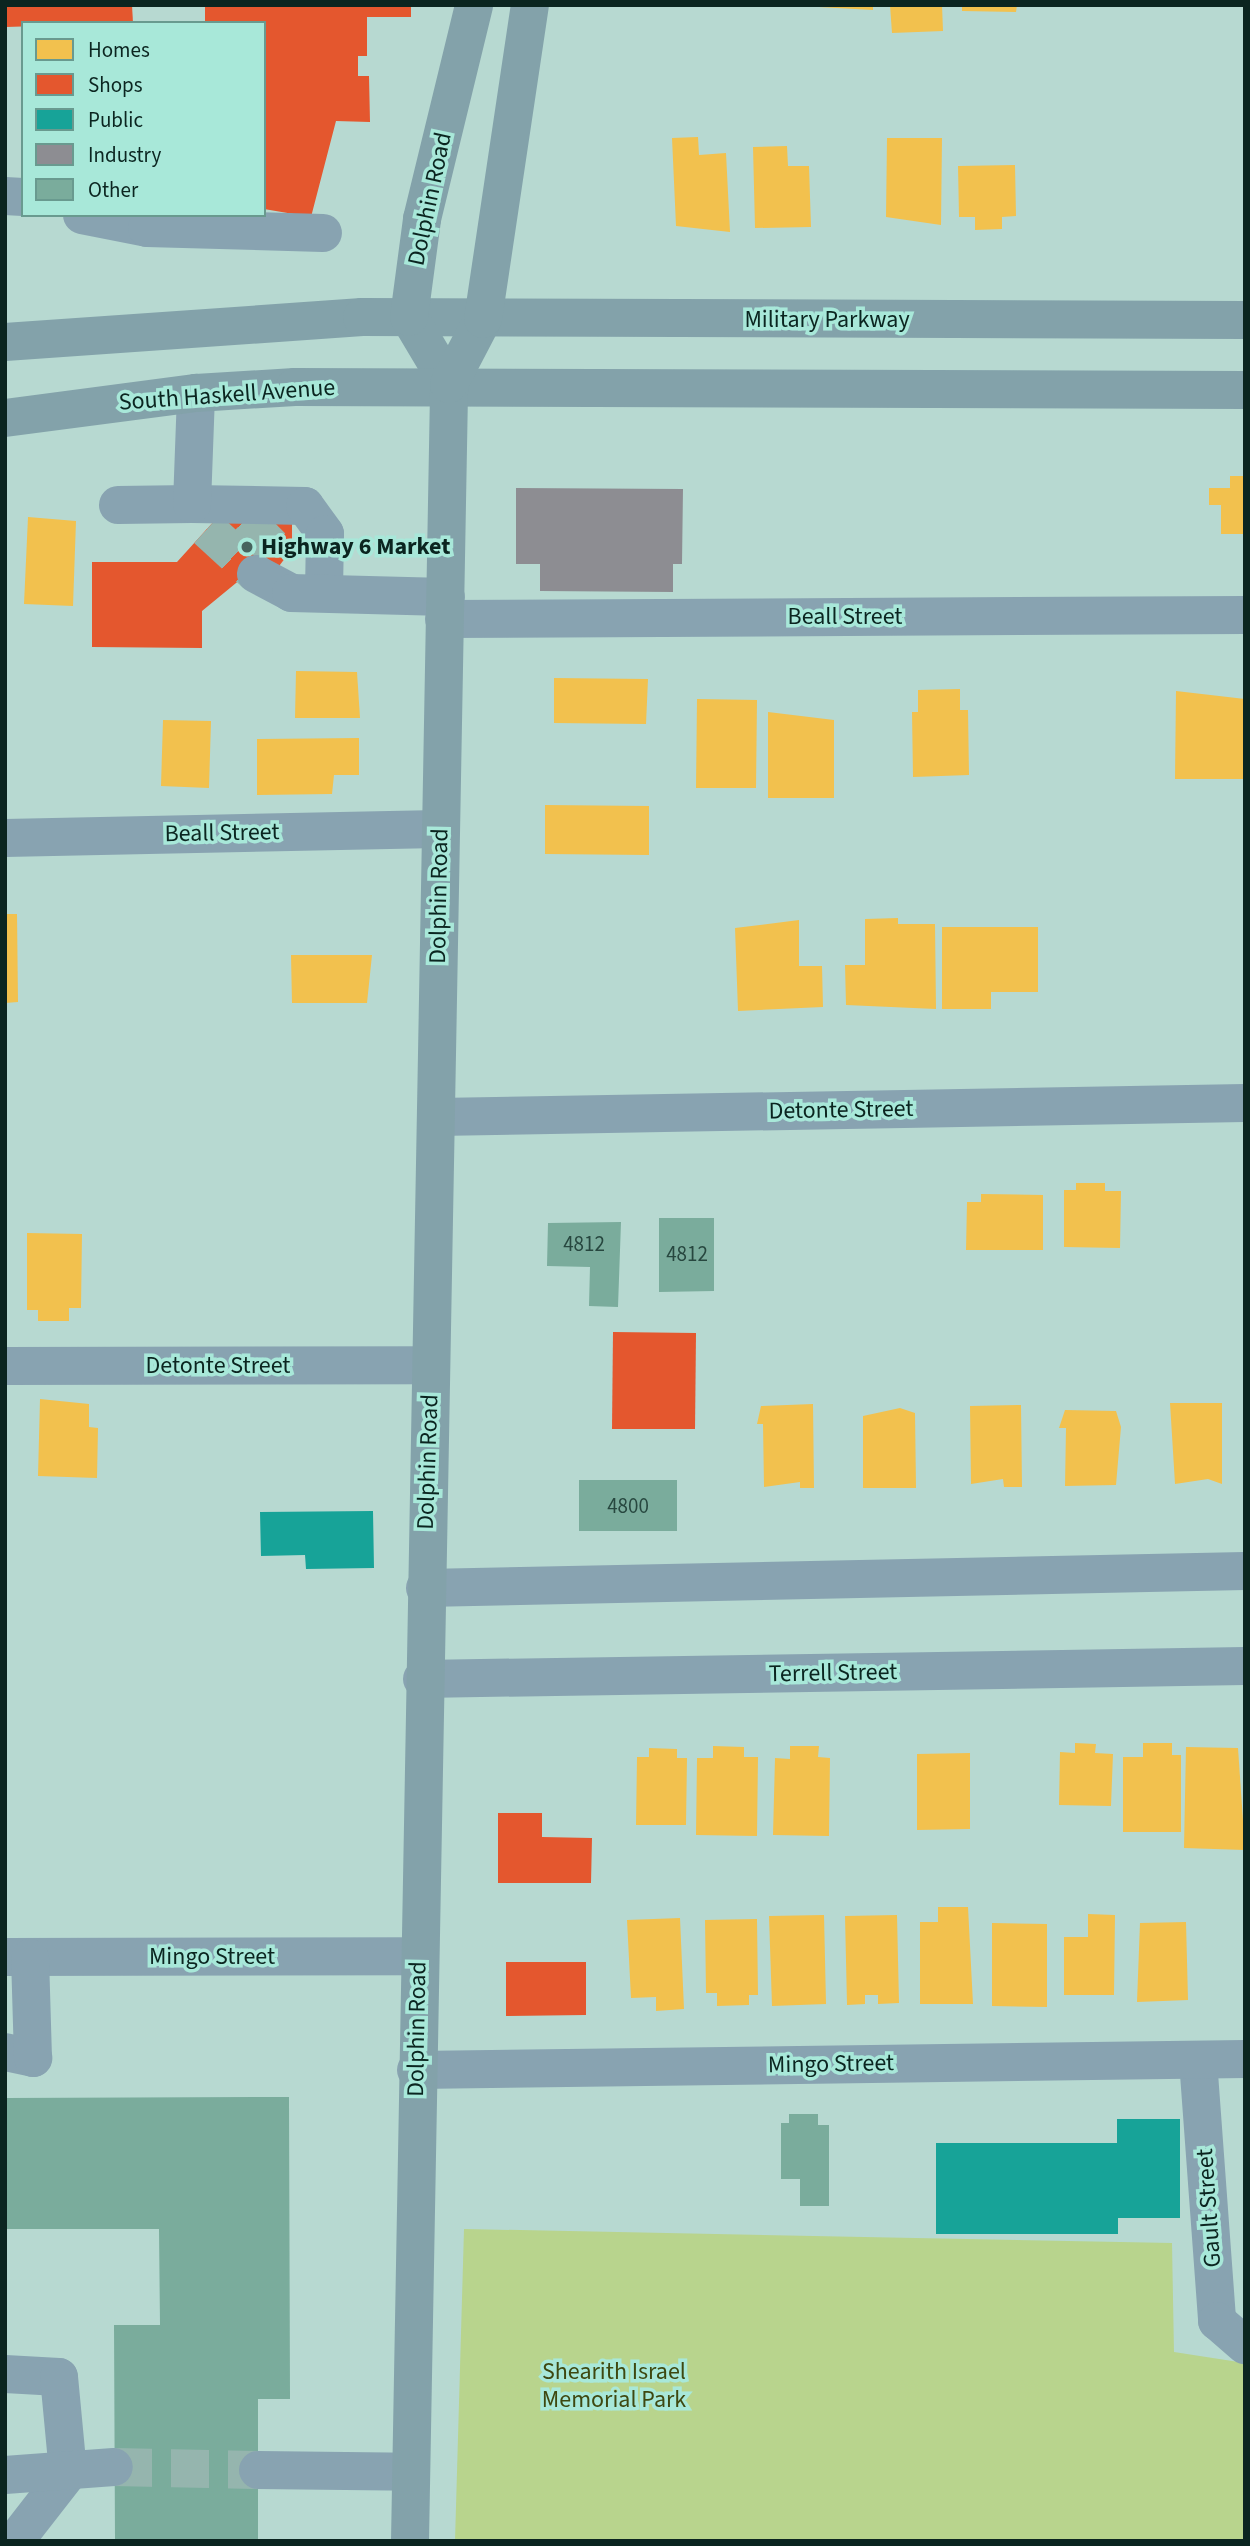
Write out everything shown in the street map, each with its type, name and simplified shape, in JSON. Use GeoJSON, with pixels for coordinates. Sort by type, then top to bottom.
{"type":"FeatureCollection","features":[{"type":"Feature","properties":{"kind":"main road","name":"Dolphin Road"},"geometry":{"type":"LineString","coordinates":[[409,317],[422,219],[474,5]]}},
{"type":"Feature","properties":{"kind":"main road","name":"Dolphin Road"},"geometry":{"type":"LineString","coordinates":[[410,2541],[422,1679],[437,1117],[439,829],[449,384],[483,319],[530,5]]}},
{"type":"Feature","properties":{"kind":"main road","name":"Military Parkway"},"geometry":{"type":"LineString","coordinates":[[409,317],[1245,320]]}},
{"type":"Feature","properties":{"kind":"main road"},"geometry":{"type":"LineString","coordinates":[[5,342],[276,319],[409,317],[449,384],[1245,390]]}},
{"type":"Feature","properties":{"kind":"main road","name":"South Haskell Avenue"},"geometry":{"type":"LineString","coordinates":[[5,418],[196,393],[449,384]]}},
{"type":"Feature","properties":{"kind":"street"},"geometry":{"type":"LineString","coordinates":[[92,217],[147,228],[323,233]]}},
{"type":"Feature","properties":{"kind":"street"},"geometry":{"type":"LineString","coordinates":[[196,393],[219,514]]}},
{"type":"Feature","properties":{"kind":"street"},"geometry":{"type":"LineString","coordinates":[[118,505],[219,514],[305,506],[325,534],[324,585]]}},
{"type":"Feature","properties":{"kind":"street","name":"Beall Street"},"geometry":{"type":"LineString","coordinates":[[270,566],[291,593],[324,585],[445,608],[1245,615]]}},
{"type":"Feature","properties":{"kind":"street","name":"Beall Street"},"geometry":{"type":"LineString","coordinates":[[5,838],[439,829]]}},
{"type":"Feature","properties":{"kind":"street","name":"Detonte Street"},"geometry":{"type":"LineString","coordinates":[[437,1117],[1245,1104]]}},
{"type":"Feature","properties":{"kind":"street","name":"Detonte Street"},"geometry":{"type":"LineString","coordinates":[[5,1366],[431,1365]]}},
{"type":"Feature","properties":{"kind":"street"},"geometry":{"type":"LineString","coordinates":[[425,1588],[1245,1571]]}},
{"type":"Feature","properties":{"kind":"street","name":"Terrell Street"},"geometry":{"type":"LineString","coordinates":[[422,1679],[1245,1666]]}},
{"type":"Feature","properties":{"kind":"street","name":"Mingo Street"},"geometry":{"type":"LineString","coordinates":[[18,1957],[418,1956]]}},
{"type":"Feature","properties":{"kind":"street"},"geometry":{"type":"LineString","coordinates":[[5,2052],[33,2058],[18,1957]]}},
{"type":"Feature","properties":{"kind":"street","name":"Mingo Street"},"geometry":{"type":"LineString","coordinates":[[416,2070],[1245,2059]]}},
{"type":"Feature","properties":{"kind":"street","name":"Gault Street"},"geometry":{"type":"LineString","coordinates":[[1198,2060],[1217,2321],[1245,2345]]}},
{"type":"Feature","properties":{"kind":"street"},"geometry":{"type":"LineString","coordinates":[[5,2374],[59,2377],[68,2473],[15,2541]]}},
{"type":"Feature","properties":{"kind":"street"},"geometry":{"type":"LineString","coordinates":[[5,2475],[68,2473],[114,2467]]}},
{"type":"Feature","properties":{"kind":"street"},"geometry":{"type":"LineString","coordinates":[[258,2470],[411,2472]]}},
{"type":"Feature","properties":{"kind":"green space","name":"Shearith Israel Memorial Park"},"geometry":{"type":"Polygon","coordinates":[[[464,2229],[1172,2243],[1174,2352],[1245,2363],[1245,2541],[455,2541],[464,2229]]]}},
{"type":"Feature","properties":{"kind":"building: Homes"},"geometry":{"type":"Polygon","coordinates":[[[873,5],[873,10],[819,7],[873,5]]]}},
{"type":"Feature","properties":{"kind":"building: Homes"},"geometry":{"type":"Polygon","coordinates":[[[890,5],[942,5],[943,31],[892,33],[890,5]]]}},
{"type":"Feature","properties":{"kind":"building: Homes"},"geometry":{"type":"Polygon","coordinates":[[[962,5],[1017,5],[1016,12],[962,11],[962,5]]]}},
{"type":"Feature","properties":{"kind":"building: Homes"},"geometry":{"type":"Polygon","coordinates":[[[698,137],[699,155],[726,153],[730,232],[676,226],[672,138],[698,137]]]}},
{"type":"Feature","properties":{"kind":"building: Homes"},"geometry":{"type":"Polygon","coordinates":[[[887,138],[942,138],[941,225],[886,217],[887,138]]]}},
{"type":"Feature","properties":{"kind":"building: Homes"},"geometry":{"type":"Polygon","coordinates":[[[787,146],[788,166],[809,166],[811,227],[755,228],[753,147],[787,146]]]}},
{"type":"Feature","properties":{"kind":"building: Homes"},"geometry":{"type":"Polygon","coordinates":[[[1015,165],[1016,216],[1002,217],[1002,229],[975,230],[975,217],[959,217],[958,166],[1015,165]]]}},
{"type":"Feature","properties":{"kind":"building: Homes"},"geometry":{"type":"Polygon","coordinates":[[[1230,476],[1244,476],[1245,534],[1221,534],[1221,505],[1209,505],[1209,488],[1230,488],[1230,476]]]}},
{"type":"Feature","properties":{"kind":"building: Homes"},"geometry":{"type":"Polygon","coordinates":[[[28,517],[76,521],[73,606],[24,604],[28,517]]]}},
{"type":"Feature","properties":{"kind":"building: Homes"},"geometry":{"type":"Polygon","coordinates":[[[296,671],[357,672],[360,718],[295,718],[296,671]]]}},
{"type":"Feature","properties":{"kind":"building: Homes"},"geometry":{"type":"Polygon","coordinates":[[[554,678],[648,679],[646,724],[554,723],[554,678]]]}},
{"type":"Feature","properties":{"kind":"building: Homes"},"geometry":{"type":"Polygon","coordinates":[[[960,689],[960,710],[968,710],[969,775],[913,777],[912,712],[918,712],[918,690],[960,689]]]}},
{"type":"Feature","properties":{"kind":"building: Homes"},"geometry":{"type":"Polygon","coordinates":[[[1176,691],[1245,699],[1245,779],[1175,779],[1176,691]]]}},
{"type":"Feature","properties":{"kind":"building: Homes"},"geometry":{"type":"Polygon","coordinates":[[[697,699],[757,700],[756,788],[696,788],[697,699]]]}},
{"type":"Feature","properties":{"kind":"building: Homes"},"geometry":{"type":"Polygon","coordinates":[[[768,712],[834,720],[834,798],[768,798],[768,712]]]}},
{"type":"Feature","properties":{"kind":"building: Homes"},"geometry":{"type":"Polygon","coordinates":[[[163,720],[211,721],[209,788],[161,786],[163,720]]]}},
{"type":"Feature","properties":{"kind":"building: Homes"},"geometry":{"type":"Polygon","coordinates":[[[359,738],[359,775],[334,775],[332,794],[257,795],[257,739],[359,738]]]}},
{"type":"Feature","properties":{"kind":"building: Homes"},"geometry":{"type":"Polygon","coordinates":[[[545,805],[649,806],[649,855],[545,854],[545,805]]]}},
{"type":"Feature","properties":{"kind":"building: Homes"},"geometry":{"type":"Polygon","coordinates":[[[5,914],[17,914],[18,1002],[5,1003],[5,914]]]}},
{"type":"Feature","properties":{"kind":"building: Homes"},"geometry":{"type":"Polygon","coordinates":[[[898,918],[898,924],[935,924],[936,1009],[846,1005],[845,965],[865,965],[865,919],[898,918]]]}},
{"type":"Feature","properties":{"kind":"building: Homes"},"geometry":{"type":"Polygon","coordinates":[[[799,920],[799,966],[822,966],[823,1007],[738,1011],[735,928],[799,920]]]}},
{"type":"Feature","properties":{"kind":"building: Homes"},"geometry":{"type":"Polygon","coordinates":[[[942,927],[1038,927],[1038,992],[991,992],[991,1009],[942,1009],[942,927]]]}},
{"type":"Feature","properties":{"kind":"building: Homes"},"geometry":{"type":"Polygon","coordinates":[[[291,955],[372,955],[367,1003],[292,1003],[291,955]]]}},
{"type":"Feature","properties":{"kind":"building: Homes"},"geometry":{"type":"Polygon","coordinates":[[[1076,1183],[1105,1183],[1105,1191],[1121,1191],[1120,1248],[1064,1247],[1064,1190],[1076,1190],[1076,1183]]]}},
{"type":"Feature","properties":{"kind":"building: Homes"},"geometry":{"type":"Polygon","coordinates":[[[981,1194],[1043,1195],[1043,1250],[966,1250],[967,1202],[981,1202],[981,1194]]]}},
{"type":"Feature","properties":{"kind":"building: Homes"},"geometry":{"type":"Polygon","coordinates":[[[27,1233],[82,1234],[81,1308],[69,1308],[69,1321],[38,1321],[38,1310],[27,1310],[27,1233]]]}},
{"type":"Feature","properties":{"kind":"building: Homes"},"geometry":{"type":"Polygon","coordinates":[[[40,1399],[89,1404],[89,1427],[98,1428],[97,1478],[38,1476],[40,1399]]]}},
{"type":"Feature","properties":{"kind":"building: Homes"},"geometry":{"type":"Polygon","coordinates":[[[1170,1403],[1222,1403],[1222,1484],[1208,1479],[1175,1484],[1170,1403]]]}},
{"type":"Feature","properties":{"kind":"building: Homes"},"geometry":{"type":"Polygon","coordinates":[[[813,1404],[814,1488],[800,1488],[800,1482],[764,1487],[763,1424],[757,1424],[761,1406],[813,1404]]]}},
{"type":"Feature","properties":{"kind":"building: Homes"},"geometry":{"type":"Polygon","coordinates":[[[1021,1405],[1022,1487],[1004,1487],[1003,1479],[971,1484],[970,1406],[1021,1405]]]}},
{"type":"Feature","properties":{"kind":"building: Homes"},"geometry":{"type":"Polygon","coordinates":[[[900,1408],[915,1413],[916,1488],[863,1488],[863,1416],[900,1408]]]}},
{"type":"Feature","properties":{"kind":"building: Homes"},"geometry":{"type":"Polygon","coordinates":[[[1065,1410],[1116,1411],[1121,1427],[1116,1485],[1065,1486],[1066,1428],[1059,1428],[1065,1410]]]}},
{"type":"Feature","properties":{"kind":"building: Homes"},"geometry":{"type":"Polygon","coordinates":[[[1075,1743],[1096,1744],[1095,1753],[1113,1754],[1111,1806],[1059,1805],[1060,1752],[1075,1753],[1075,1743]]]}},
{"type":"Feature","properties":{"kind":"building: Homes"},"geometry":{"type":"Polygon","coordinates":[[[1143,1743],[1172,1743],[1172,1755],[1181,1755],[1181,1832],[1123,1832],[1123,1757],[1143,1757],[1143,1743]]]}},
{"type":"Feature","properties":{"kind":"building: Homes"},"geometry":{"type":"Polygon","coordinates":[[[713,1746],[744,1747],[744,1757],[758,1757],[757,1836],[696,1835],[697,1758],[713,1758],[713,1746]]]}},
{"type":"Feature","properties":{"kind":"building: Homes"},"geometry":{"type":"Polygon","coordinates":[[[790,1746],[819,1746],[818,1757],[830,1758],[829,1836],[773,1835],[775,1758],[790,1759],[790,1746]]]}},
{"type":"Feature","properties":{"kind":"building: Homes"},"geometry":{"type":"Polygon","coordinates":[[[1186,1747],[1238,1748],[1245,1850],[1184,1848],[1186,1747]]]}},
{"type":"Feature","properties":{"kind":"building: Homes"},"geometry":{"type":"Polygon","coordinates":[[[649,1748],[677,1749],[677,1758],[687,1758],[686,1825],[636,1825],[637,1757],[649,1757],[649,1748]]]}},
{"type":"Feature","properties":{"kind":"building: Homes"},"geometry":{"type":"Polygon","coordinates":[[[970,1753],[970,1829],[917,1830],[917,1754],[970,1753]]]}},
{"type":"Feature","properties":{"kind":"building: Homes"},"geometry":{"type":"Polygon","coordinates":[[[938,1907],[968,1907],[973,2004],[920,2004],[920,1922],[938,1922],[938,1907]]]}},
{"type":"Feature","properties":{"kind":"building: Homes"},"geometry":{"type":"Polygon","coordinates":[[[1088,1914],[1115,1915],[1114,1995],[1064,1995],[1064,1937],[1088,1937],[1088,1914]]]}},
{"type":"Feature","properties":{"kind":"building: Homes"},"geometry":{"type":"Polygon","coordinates":[[[824,1915],[826,2004],[772,2006],[769,1916],[824,1915]]]}},
{"type":"Feature","properties":{"kind":"building: Homes"},"geometry":{"type":"Polygon","coordinates":[[[897,1915],[899,2003],[878,2004],[878,1995],[865,1995],[865,2004],[847,2005],[845,1916],[897,1915]]]}},
{"type":"Feature","properties":{"kind":"building: Homes"},"geometry":{"type":"Polygon","coordinates":[[[680,1918],[684,2009],[656,2011],[656,1997],[631,1998],[627,1920],[680,1918]]]}},
{"type":"Feature","properties":{"kind":"building: Homes"},"geometry":{"type":"Polygon","coordinates":[[[757,1919],[758,1995],[749,1995],[749,2005],[717,2006],[717,1993],[706,1993],[705,1920],[757,1919]]]}},
{"type":"Feature","properties":{"kind":"building: Homes"},"geometry":{"type":"Polygon","coordinates":[[[1186,1922],[1188,2000],[1137,2002],[1140,1923],[1186,1922]]]}},
{"type":"Feature","properties":{"kind":"building: Homes"},"geometry":{"type":"Polygon","coordinates":[[[992,1923],[1047,1924],[1047,2007],[992,2006],[992,1923]]]}},
{"type":"Feature","properties":{"kind":"building: Shops"},"geometry":{"type":"Polygon","coordinates":[[[5,5],[132,5],[133,21],[21,21],[21,27],[6,27],[5,5]]]}},
{"type":"Feature","properties":{"kind":"building: Shops"},"geometry":{"type":"Polygon","coordinates":[[[205,5],[411,5],[411,17],[367,17],[367,56],[358,56],[358,76],[369,76],[370,122],[336,121],[311,217],[266,209],[266,21],[205,21],[205,5]]]}},
{"type":"Feature","properties":{"kind":"building: Shops"},"geometry":{"type":"Polygon","coordinates":[[[292,519],[292,549],[273,574],[247,574],[202,611],[202,648],[92,647],[92,562],[177,562],[215,520],[292,519]]]}},
{"type":"Feature","properties":{"kind":"building: Shops"},"geometry":{"type":"Polygon","coordinates":[[[613,1332],[696,1333],[695,1429],[612,1429],[613,1332]]]}},
{"type":"Feature","properties":{"kind":"building: Shops"},"geometry":{"type":"Polygon","coordinates":[[[498,1813],[542,1813],[542,1837],[592,1838],[591,1883],[498,1883],[498,1813]]]}},
{"type":"Feature","properties":{"kind":"building: Shops"},"geometry":{"type":"Polygon","coordinates":[[[506,1962],[586,1962],[586,2015],[506,2016],[506,1962]]]}},
{"type":"Feature","properties":{"kind":"building: Public"},"geometry":{"type":"Polygon","coordinates":[[[373,1511],[374,1568],[306,1569],[305,1555],[261,1556],[260,1512],[373,1511]]]}},
{"type":"Feature","properties":{"kind":"building: Public"},"geometry":{"type":"Polygon","coordinates":[[[1117,2119],[1180,2119],[1180,2218],[1118,2218],[1118,2234],[936,2234],[936,2143],[1117,2143],[1117,2119]]]}},
{"type":"Feature","properties":{"kind":"building: Industry"},"geometry":{"type":"Polygon","coordinates":[[[516,488],[683,489],[682,564],[673,564],[673,592],[540,591],[540,564],[516,564],[516,488]]]}},
{"type":"Feature","properties":{"kind":"building: Other"},"geometry":{"type":"Polygon","coordinates":[[[659,1218],[714,1218],[714,1291],[659,1292],[659,1218]]]}},
{"type":"Feature","properties":{"kind":"building: Other"},"geometry":{"type":"Polygon","coordinates":[[[621,1222],[618,1307],[589,1306],[590,1267],[547,1266],[548,1223],[621,1222]]]}},
{"type":"Feature","properties":{"kind":"building: Other"},"geometry":{"type":"Polygon","coordinates":[[[579,1480],[677,1480],[677,1531],[579,1531],[579,1480]]]}},
{"type":"Feature","properties":{"kind":"building: Other"},"geometry":{"type":"Polygon","coordinates":[[[289,2097],[290,2399],[258,2399],[258,2541],[115,2541],[114,2325],[160,2325],[159,2229],[5,2229],[5,2098],[289,2097]]]}},
{"type":"Feature","properties":{"kind":"building: Other"},"geometry":{"type":"Polygon","coordinates":[[[789,2114],[818,2114],[818,2125],[829,2125],[829,2206],[800,2206],[800,2179],[781,2179],[781,2123],[789,2123],[789,2114]]]}},
{"type":"Feature","properties":{"kind":"tunnel"},"geometry":{"type":"LineString","coordinates":[[245,520],[284,559]]}},
{"type":"Feature","properties":{"kind":"tunnel"},"geometry":{"type":"LineString","coordinates":[[207,529],[256,574]]}},
{"type":"Feature","properties":{"kind":"tunnel"},"geometry":{"type":"LineString","coordinates":[[114,2467],[258,2470]]}},
{"type":"Feature","properties":{"kind":"place","name":"Highway 6 Market"},"geometry":{"type":"Point","coordinates":[247,547]}}]}
